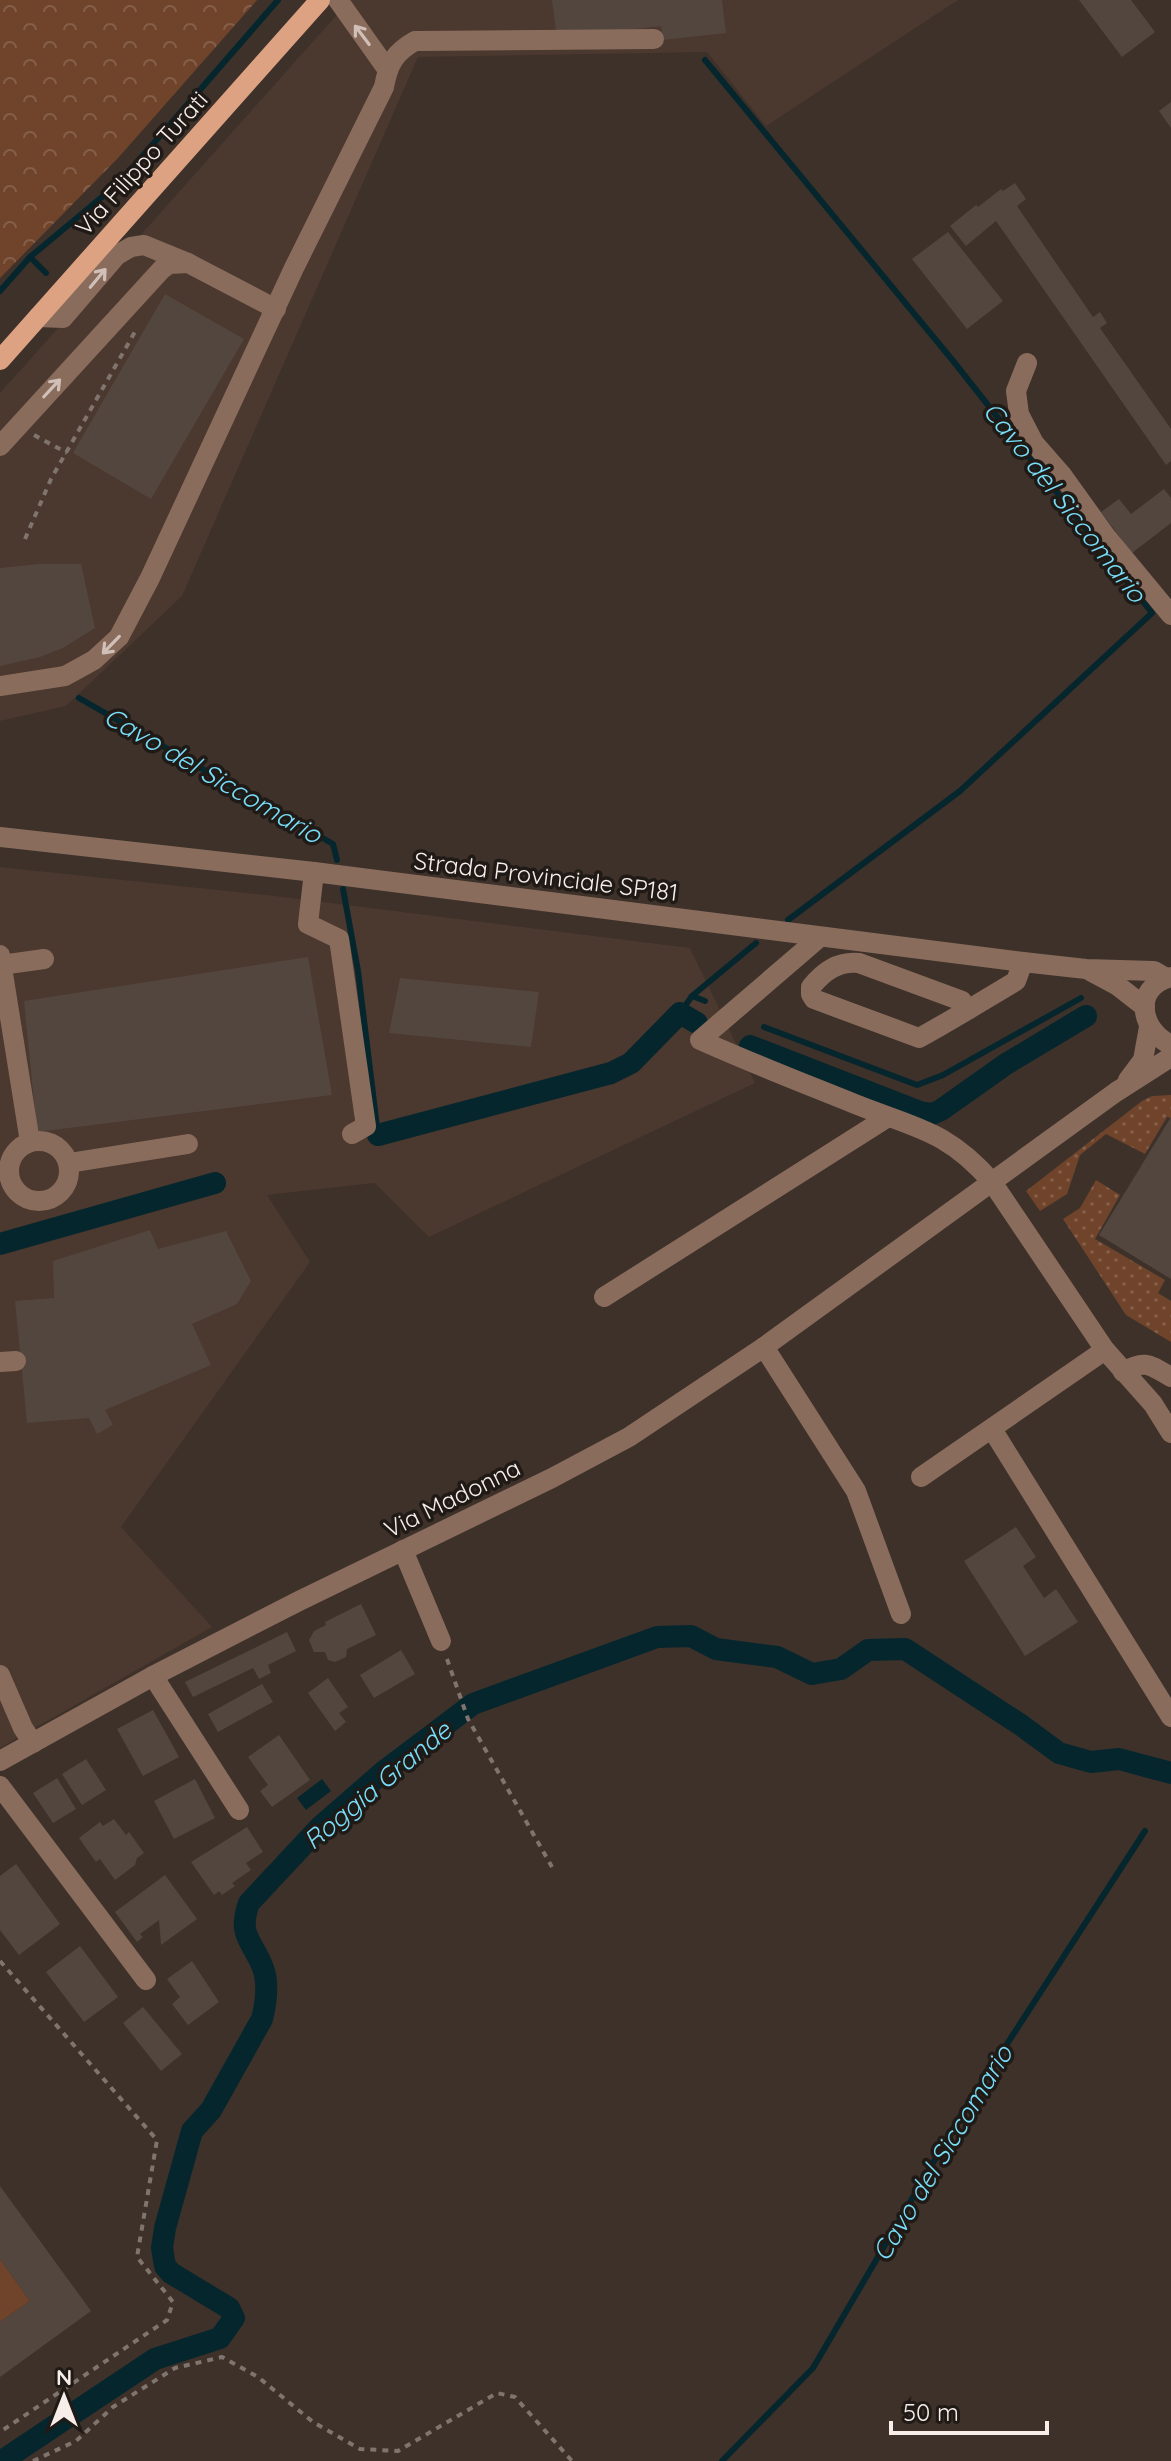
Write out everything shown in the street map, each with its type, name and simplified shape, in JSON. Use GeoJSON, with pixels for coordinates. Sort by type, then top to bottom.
{"type":"FeatureCollection","features":[{"type":"Feature","properties":{"kind":"main road","name":"Via Filippo Turati"},"geometry":{"type":"LineString","coordinates":[[0,360],[320,0]]}},
{"type":"Feature","properties":{"kind":"street"},"geometry":{"type":"LineString","coordinates":[[338,0],[387,69]]}},
{"type":"Feature","properties":{"kind":"street"},"geometry":{"type":"LineString","coordinates":[[0,686],[65,676],[94,660],[119,637],[150,578],[343,166],[384,87],[387,69],[399,50],[415,41],[654,39]]}},
{"type":"Feature","properties":{"kind":"street"},"geometry":{"type":"LineString","coordinates":[[38,317],[63,318],[117,255],[131,247],[144,245],[188,263],[276,309]]}},
{"type":"Feature","properties":{"kind":"street"},"geometry":{"type":"LineString","coordinates":[[0,446],[169,264],[188,263]]}},
{"type":"Feature","properties":{"kind":"street"},"geometry":{"type":"LineString","coordinates":[[1027,363],[1016,391],[1019,414],[1034,443],[1171,615]]}},
{"type":"Feature","properties":{"kind":"street","name":"Strada Provinciale SP181"},"geometry":{"type":"LineString","coordinates":[[0,837],[314,872],[1023,962],[1086,969],[1154,971],[1168,978]]}},
{"type":"Feature","properties":{"kind":"street"},"geometry":{"type":"LineString","coordinates":[[314,872],[308,924],[339,939],[342,954],[366,1126],[352,1134]]}},
{"type":"Feature","properties":{"kind":"street"},"geometry":{"type":"LineString","coordinates":[[820,937],[700,1040],[888,1117],[923,1128],[971,1157],[992,1182],[1105,1350],[1153,1404],[1171,1433]]}},
{"type":"Feature","properties":{"kind":"street"},"geometry":{"type":"LineString","coordinates":[[30,1142],[1,960],[44,959]]}},
{"type":"Feature","properties":{"kind":"street"},"geometry":{"type":"LineString","coordinates":[[968,1010],[962,1001],[859,963],[836,965],[811,987],[814,999],[919,1038],[968,1010],[1016,981],[1023,962]]}},
{"type":"Feature","properties":{"kind":"street","name":"Strada Provinciale SP181"},"geometry":{"type":"LineString","coordinates":[[1086,969],[1118,986],[1147,1017],[1158,1038],[1171,1045]]}},
{"type":"Feature","properties":{"kind":"street"},"geometry":{"type":"LineString","coordinates":[[1147,1017],[1155,985],[1168,978]]}},
{"type":"Feature","properties":{"kind":"street","name":"Via Madonna"},"geometry":{"type":"LineString","coordinates":[[1116,1092],[1143,1060],[1147,1017]]}},
{"type":"Feature","properties":{"kind":"street","name":"Via Madonna"},"geometry":{"type":"LineString","coordinates":[[0,1761],[153,1676],[593,1458],[764,1347],[1116,1092],[1171,1057]]}},
{"type":"Feature","properties":{"kind":"street"},"geometry":{"type":"LineString","coordinates":[[604,1297],[888,1117]]}},
{"type":"Feature","properties":{"kind":"street"},"geometry":{"type":"LineString","coordinates":[[30,1142],[49,1142],[65,1154],[69,1163],[68,1182],[56,1197],[37,1202],[28,1200],[5,1183],[14,1153],[30,1142]]}},
{"type":"Feature","properties":{"kind":"street"},"geometry":{"type":"LineString","coordinates":[[69,1163],[188,1144]]}},
{"type":"Feature","properties":{"kind":"street"},"geometry":{"type":"LineString","coordinates":[[764,1347],[856,1491],[901,1614]]}},
{"type":"Feature","properties":{"kind":"street"},"geometry":{"type":"LineString","coordinates":[[921,1477],[1105,1350]]}},
{"type":"Feature","properties":{"kind":"street"},"geometry":{"type":"LineString","coordinates":[[1123,1372],[1137,1364],[1144,1364],[1171,1377]]}},
{"type":"Feature","properties":{"kind":"street"},"geometry":{"type":"LineString","coordinates":[[992,1429],[1171,1717]]}},
{"type":"Feature","properties":{"kind":"street"},"geometry":{"type":"LineString","coordinates":[[403,1550],[441,1641]]}},
{"type":"Feature","properties":{"kind":"street"},"geometry":{"type":"LineString","coordinates":[[0,1675],[23,1728],[33,1743]]}},
{"type":"Feature","properties":{"kind":"street"},"geometry":{"type":"LineString","coordinates":[[153,1676],[239,1810]]}},
{"type":"Feature","properties":{"kind":"street"},"geometry":{"type":"LineString","coordinates":[[0,1786],[146,1980]]}},
{"type":"Feature","properties":{"kind":"path"},"geometry":{"type":"LineString","coordinates":[[25,539],[51,479],[149,307],[136,297]]}},
{"type":"Feature","properties":{"kind":"path"},"geometry":{"type":"LineString","coordinates":[[21,422],[34,435],[67,453]]}},
{"type":"Feature","properties":{"kind":"path"},"geometry":{"type":"LineString","coordinates":[[441,1641],[468,1719],[552,1867]]}},
{"type":"Feature","properties":{"kind":"path"},"geometry":{"type":"LineString","coordinates":[[0,1961],[157,2140],[137,2257],[173,2302],[167,2320],[0,2432]]}},
{"type":"Feature","properties":{"kind":"path"},"geometry":{"type":"LineString","coordinates":[[33,2461],[76,2441],[113,2407],[175,2368],[222,2357],[258,2377],[313,2422],[360,2449],[398,2451],[497,2393],[515,2397],[572,2461]]}},
{"type":"Feature","properties":{"kind":"shaded area"},"geometry":{"type":"Polygon","coordinates":[[[350,0],[958,0],[766,126],[707,52],[418,57],[182,596],[66,706],[0,721],[0,393],[350,0]]]}},
{"type":"Feature","properties":{"kind":"shaded area"},"geometry":{"type":"Polygon","coordinates":[[[0,867],[275,896],[690,948],[755,1083],[429,1237],[375,1183],[267,1195],[310,1262],[121,1527],[212,1627],[0,1748],[0,867]]]}},
{"type":"Feature","properties":{"kind":"green space"},"geometry":{"type":"Polygon","coordinates":[[[0,0],[257,0],[118,158],[0,278],[0,0]]]}},
{"type":"Feature","properties":{"kind":"green space"},"geometry":{"type":"Polygon","coordinates":[[[1171,1095],[1171,1118],[1167,1117],[1145,1154],[1106,1134],[1080,1155],[1067,1194],[1040,1211],[1026,1191],[1142,1101],[1152,1096],[1171,1095]]]}},
{"type":"Feature","properties":{"kind":"green space"},"geometry":{"type":"Polygon","coordinates":[[[1096,1180],[1120,1195],[1095,1239],[1165,1280],[1158,1293],[1171,1301],[1171,1342],[1126,1315],[1063,1219],[1080,1208],[1096,1180]]]}},
{"type":"Feature","properties":{"kind":"green space"},"geometry":{"type":"Polygon","coordinates":[[[0,2259],[30,2301],[0,2322],[0,2259]]]}},
{"type":"Feature","properties":{"kind":"water"},"geometry":{"type":"Polygon","coordinates":[[[322,1779],[331,1791],[306,1810],[297,1798],[322,1779]]]}},
{"type":"Feature","properties":{"kind":"building"},"geometry":{"type":"Polygon","coordinates":[[[552,0],[722,0],[726,33],[663,40],[661,26],[557,38],[552,0]]]}},
{"type":"Feature","properties":{"kind":"building"},"geometry":{"type":"Polygon","coordinates":[[[1079,0],[1131,0],[1155,32],[1122,57],[1079,0]]]}},
{"type":"Feature","properties":{"kind":"building"},"geometry":{"type":"Polygon","coordinates":[[[1171,102],[1171,128],[1159,111],[1171,102]]]}},
{"type":"Feature","properties":{"kind":"building"},"geometry":{"type":"Polygon","coordinates":[[[1015,183],[1026,199],[1017,206],[1093,317],[1100,312],[1107,323],[1100,328],[1171,429],[1171,461],[1166,465],[996,221],[966,246],[950,226],[976,205],[978,207],[1001,189],[1003,191],[1015,183]]]}},
{"type":"Feature","properties":{"kind":"building"},"geometry":{"type":"Polygon","coordinates":[[[948,232],[1003,301],[967,329],[912,259],[948,232]]]}},
{"type":"Feature","properties":{"kind":"building"},"geometry":{"type":"Polygon","coordinates":[[[165,294],[244,339],[151,499],[73,453],[165,294]]]}},
{"type":"Feature","properties":{"kind":"building"},"geometry":{"type":"Polygon","coordinates":[[[1164,489],[1171,498],[1171,523],[1132,553],[1101,512],[1119,499],[1131,514],[1164,489]]]}},
{"type":"Feature","properties":{"kind":"building"},"geometry":{"type":"Polygon","coordinates":[[[81,564],[95,628],[63,648],[0,666],[0,568],[81,564]]]}},
{"type":"Feature","properties":{"kind":"building"},"geometry":{"type":"Polygon","coordinates":[[[308,957],[332,1095],[37,1132],[24,1001],[308,957]]]}},
{"type":"Feature","properties":{"kind":"building"},"geometry":{"type":"Polygon","coordinates":[[[400,978],[539,992],[531,1047],[389,1033],[400,978]]]}},
{"type":"Feature","properties":{"kind":"building"},"geometry":{"type":"Polygon","coordinates":[[[1171,1117],[1171,1279],[1099,1235],[1171,1117]]]}},
{"type":"Feature","properties":{"kind":"building"},"geometry":{"type":"Polygon","coordinates":[[[150,1230],[158,1249],[226,1231],[251,1281],[237,1304],[192,1324],[211,1365],[105,1410],[113,1425],[97,1434],[89,1418],[27,1423],[15,1301],[54,1298],[53,1261],[150,1230]]]}},
{"type":"Feature","properties":{"kind":"building"},"geometry":{"type":"Polygon","coordinates":[[[1016,1527],[1036,1557],[1023,1566],[1044,1598],[1056,1589],[1078,1622],[1025,1656],[964,1561],[1016,1527]]]}},
{"type":"Feature","properties":{"kind":"building"},"geometry":{"type":"Polygon","coordinates":[[[361,1604],[376,1635],[347,1649],[346,1657],[335,1662],[328,1660],[325,1652],[314,1652],[309,1640],[314,1631],[361,1604]]]}},
{"type":"Feature","properties":{"kind":"building"},"geometry":{"type":"Polygon","coordinates":[[[287,1632],[296,1651],[268,1665],[271,1673],[259,1679],[253,1668],[193,1697],[185,1682],[287,1632]]]}},
{"type":"Feature","properties":{"kind":"building"},"geometry":{"type":"Polygon","coordinates":[[[401,1650],[415,1674],[374,1698],[360,1675],[401,1650]]]}},
{"type":"Feature","properties":{"kind":"building"},"geometry":{"type":"Polygon","coordinates":[[[328,1678],[348,1707],[339,1713],[346,1722],[335,1731],[308,1693],[328,1678]]]}},
{"type":"Feature","properties":{"kind":"building"},"geometry":{"type":"Polygon","coordinates":[[[262,1684],[273,1702],[218,1732],[208,1714],[262,1684]]]}},
{"type":"Feature","properties":{"kind":"building"},"geometry":{"type":"Polygon","coordinates":[[[153,1710],[179,1757],[143,1776],[117,1729],[153,1710]]]}},
{"type":"Feature","properties":{"kind":"building"},"geometry":{"type":"Polygon","coordinates":[[[279,1735],[310,1780],[272,1807],[260,1791],[268,1785],[248,1757],[279,1735]]]}},
{"type":"Feature","properties":{"kind":"building"},"geometry":{"type":"Polygon","coordinates":[[[86,1759],[106,1790],[82,1805],[62,1774],[86,1759]]]}},
{"type":"Feature","properties":{"kind":"building"},"geometry":{"type":"Polygon","coordinates":[[[57,1778],[76,1809],[53,1823],[33,1793],[57,1778]]]}},
{"type":"Feature","properties":{"kind":"building"},"geometry":{"type":"Polygon","coordinates":[[[195,1779],[215,1818],[174,1839],[154,1801],[195,1779]]]}},
{"type":"Feature","properties":{"kind":"building"},"geometry":{"type":"Polygon","coordinates":[[[114,1819],[126,1835],[129,1832],[144,1853],[137,1858],[135,1865],[115,1880],[100,1859],[96,1862],[79,1838],[100,1822],[103,1826],[114,1819]]]}},
{"type":"Feature","properties":{"kind":"building"},"geometry":{"type":"Polygon","coordinates":[[[247,1827],[263,1852],[246,1863],[251,1870],[232,1883],[235,1886],[222,1895],[219,1891],[214,1895],[191,1862],[247,1827]]]}},
{"type":"Feature","properties":{"kind":"building"},"geometry":{"type":"Polygon","coordinates":[[[16,1864],[60,1924],[19,1955],[0,1930],[0,1876],[16,1864]]]}},
{"type":"Feature","properties":{"kind":"building"},"geometry":{"type":"Polygon","coordinates":[[[165,1875],[197,1919],[161,1945],[159,1920],[140,1934],[143,1937],[137,1942],[115,1912],[165,1875]]]}},
{"type":"Feature","properties":{"kind":"building"},"geometry":{"type":"Polygon","coordinates":[[[80,1946],[118,1997],[84,2022],[46,1972],[80,1946]]]}},
{"type":"Feature","properties":{"kind":"building"},"geometry":{"type":"Polygon","coordinates":[[[192,1961],[219,2002],[188,2025],[172,2004],[180,1997],[167,1979],[192,1961]]]}},
{"type":"Feature","properties":{"kind":"building"},"geometry":{"type":"Polygon","coordinates":[[[143,2007],[182,2054],[161,2071],[123,2023],[143,2007]]]}},
{"type":"Feature","properties":{"kind":"building"},"geometry":{"type":"Polygon","coordinates":[[[0,2186],[91,2311],[0,2377],[0,2322],[30,2301],[0,2259],[0,2186]]]}},
{"type":"Feature","properties":{"kind":"waterway","name":"Cavo del Siccomario"},"geometry":{"type":"LineString","coordinates":[[0,291],[30,257],[120,182],[278,0]]}},
{"type":"Feature","properties":{"kind":"waterway","name":"Cavo del Siccomario"},"geometry":{"type":"LineString","coordinates":[[705,60],[954,362],[1152,613],[960,791],[788,920]]}},
{"type":"Feature","properties":{"kind":"waterway","name":"Cavo del Siccomario"},"geometry":{"type":"LineString","coordinates":[[30,257],[46,273]]}},
{"type":"Feature","properties":{"kind":"waterway","name":"Cavo del Siccomario"},"geometry":{"type":"LineString","coordinates":[[79,698],[333,844],[337,860]]}},
{"type":"Feature","properties":{"kind":"waterway","name":"Cavo del Siccomario"},"geometry":{"type":"LineString","coordinates":[[343,889],[358,971],[378,1135]]}},
{"type":"Feature","properties":{"kind":"waterway","name":"Cavo del Siccomario"},"geometry":{"type":"LineString","coordinates":[[680,1013],[692,996],[756,943]]}},
{"type":"Feature","properties":{"kind":"waterway","name":"Cavo del Siccomario"},"geometry":{"type":"LineString","coordinates":[[692,996],[705,1001]]}},
{"type":"Feature","properties":{"kind":"waterway","name":"Cavo del Siccomario"},"geometry":{"type":"LineString","coordinates":[[764,1027],[917,1085],[943,1075],[1081,998]]}},
{"type":"Feature","properties":{"kind":"waterway"},"geometry":{"type":"LineString","coordinates":[[378,1135],[611,1073],[631,1063],[680,1013],[697,1023]]}},
{"type":"Feature","properties":{"kind":"waterway"},"geometry":{"type":"LineString","coordinates":[[750,1046],[932,1114],[1006,1064],[1086,1016]]}},
{"type":"Feature","properties":{"kind":"waterway"},"geometry":{"type":"LineString","coordinates":[[0,1244],[215,1183]]}},
{"type":"Feature","properties":{"kind":"waterway","name":"Roggia Grande"},"geometry":{"type":"LineString","coordinates":[[2,2461],[155,2359],[220,2338],[234,2318],[229,2308],[171,2273],[165,2266],[162,2248],[192,2131],[211,2110],[262,2019],[266,1980],[246,1931],[249,1903],[320,1827],[383,1772],[473,1704],[657,1637],[691,1636],[716,1649],[777,1657],[812,1674],[841,1669],[868,1650],[905,1649],[1059,1753],[1091,1762],[1119,1759],[1171,1773]]}},
{"type":"Feature","properties":{"kind":"waterway","name":"Cavo del Siccomario"},"geometry":{"type":"LineString","coordinates":[[722,2461],[813,2368],[961,2115],[1145,1831]]}}]}
